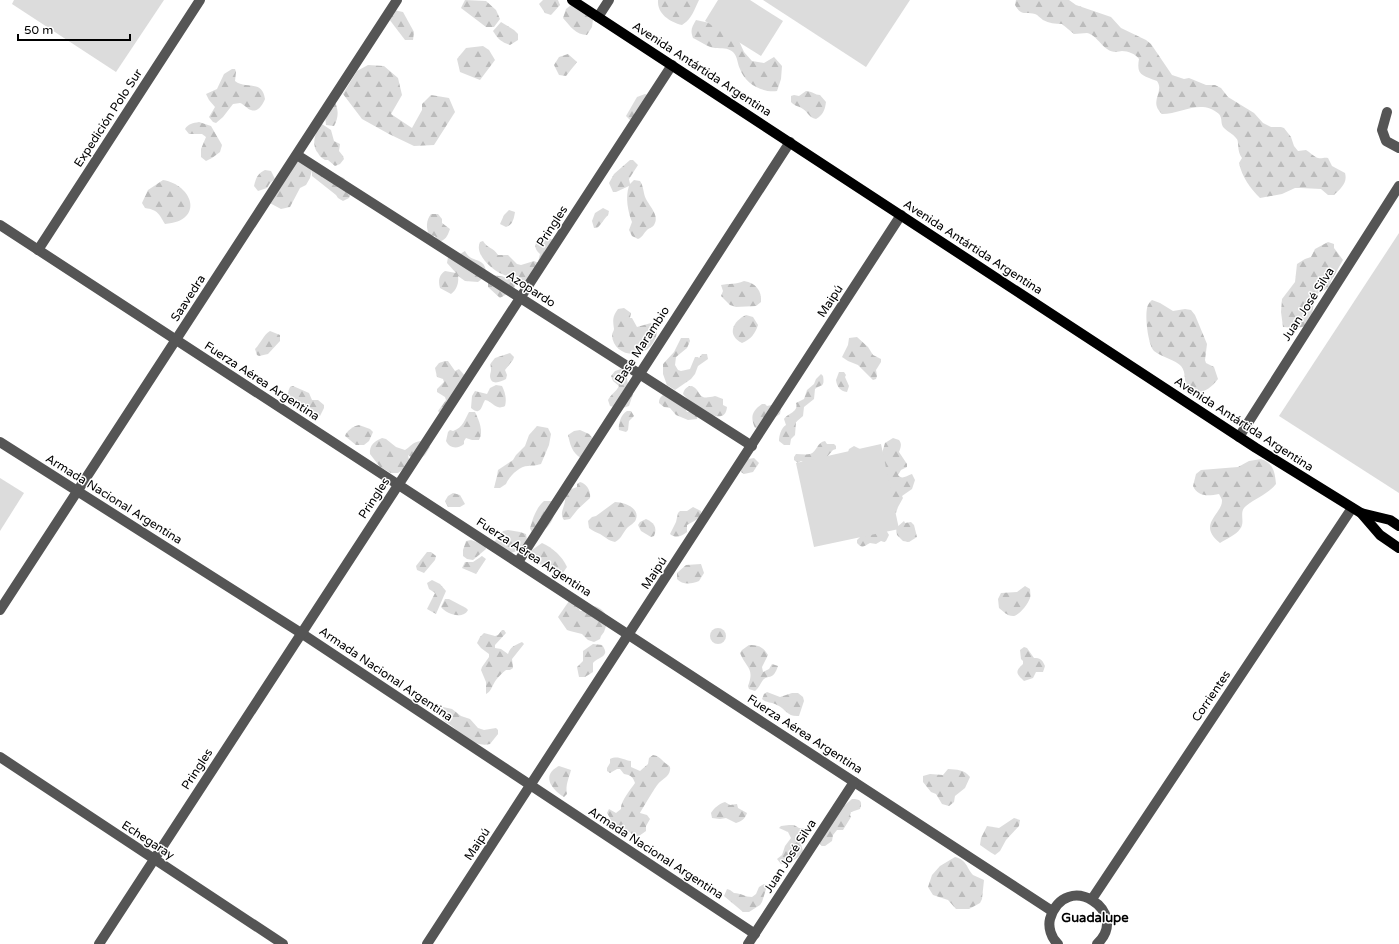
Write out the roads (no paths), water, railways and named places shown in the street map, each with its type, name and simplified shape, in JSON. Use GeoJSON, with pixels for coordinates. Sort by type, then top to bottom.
{"type":"FeatureCollection","features":[{"type":"Feature","properties":{"kind":"main road","name":"Avenida Antártida Argentina"},"geometry":{"type":"LineString","coordinates":[[572,0],[1239,437],[1352,508],[1361,513],[1390,520],[1399,526]]}},
{"type":"Feature","properties":{"kind":"main road","name":"Avenida Antártida Argentina"},"geometry":{"type":"LineString","coordinates":[[1361,513],[1380,535],[1399,548]]}},
{"type":"Feature","properties":{"kind":"street","name":"Expedición Polo Sur"},"geometry":{"type":"LineString","coordinates":[[38,250],[200,0]]}},
{"type":"Feature","properties":{"kind":"street","name":"Saavedra"},"geometry":{"type":"LineString","coordinates":[[0,610],[397,0]]}},
{"type":"Feature","properties":{"kind":"street"},"geometry":{"type":"LineString","coordinates":[[598,17],[609,0]]}},
{"type":"Feature","properties":{"kind":"street","name":"Pringles"},"geometry":{"type":"LineString","coordinates":[[99,944],[672,66]]}},
{"type":"Feature","properties":{"kind":"street"},"geometry":{"type":"LineString","coordinates":[[1387,112],[1382,130],[1386,141],[1399,148]]}},
{"type":"Feature","properties":{"kind":"street","name":"Base Marambio"},"geometry":{"type":"LineString","coordinates":[[518,562],[790,142]]}},
{"type":"Feature","properties":{"kind":"street","name":"Azopardo"},"geometry":{"type":"LineString","coordinates":[[297,155],[752,446]]}},
{"type":"Feature","properties":{"kind":"street","name":"Juan José Silva"},"geometry":{"type":"LineString","coordinates":[[1239,437],[1399,186]]}},
{"type":"Feature","properties":{"kind":"street","name":"Maipú"},"geometry":{"type":"LineString","coordinates":[[427,944],[901,215]]}},
{"type":"Feature","properties":{"kind":"street","name":"Fuerza Aérea Argentina"},"geometry":{"type":"LineString","coordinates":[[0,225],[1052,911]]}},
{"type":"Feature","properties":{"kind":"street","name":"Armada Nacional Argentina"},"geometry":{"type":"LineString","coordinates":[[0,442],[301,633],[755,934]]}},
{"type":"Feature","properties":{"kind":"street","name":"Corrientes"},"geometry":{"type":"LineString","coordinates":[[1092,899],[1352,508]]}},
{"type":"Feature","properties":{"kind":"street","name":"Echegaray"},"geometry":{"type":"LineString","coordinates":[[0,757],[283,944]]}},
{"type":"Feature","properties":{"kind":"street","name":"Juan José Silva"},"geometry":{"type":"LineString","coordinates":[[748,944],[854,782]]}},
{"type":"Feature","properties":{"kind":"street"},"geometry":{"type":"LineString","coordinates":[[1058,944],[1050,932],[1049,922],[1052,911],[1060,902],[1070,897],[1081,895],[1092,899],[1101,906],[1106,917],[1106,929],[1103,943]]}},
{"type":"Feature","properties":{"kind":"district","name":"Guadalupe"},"geometry":{"type":"Point","coordinates":[1095,917]}}]}
